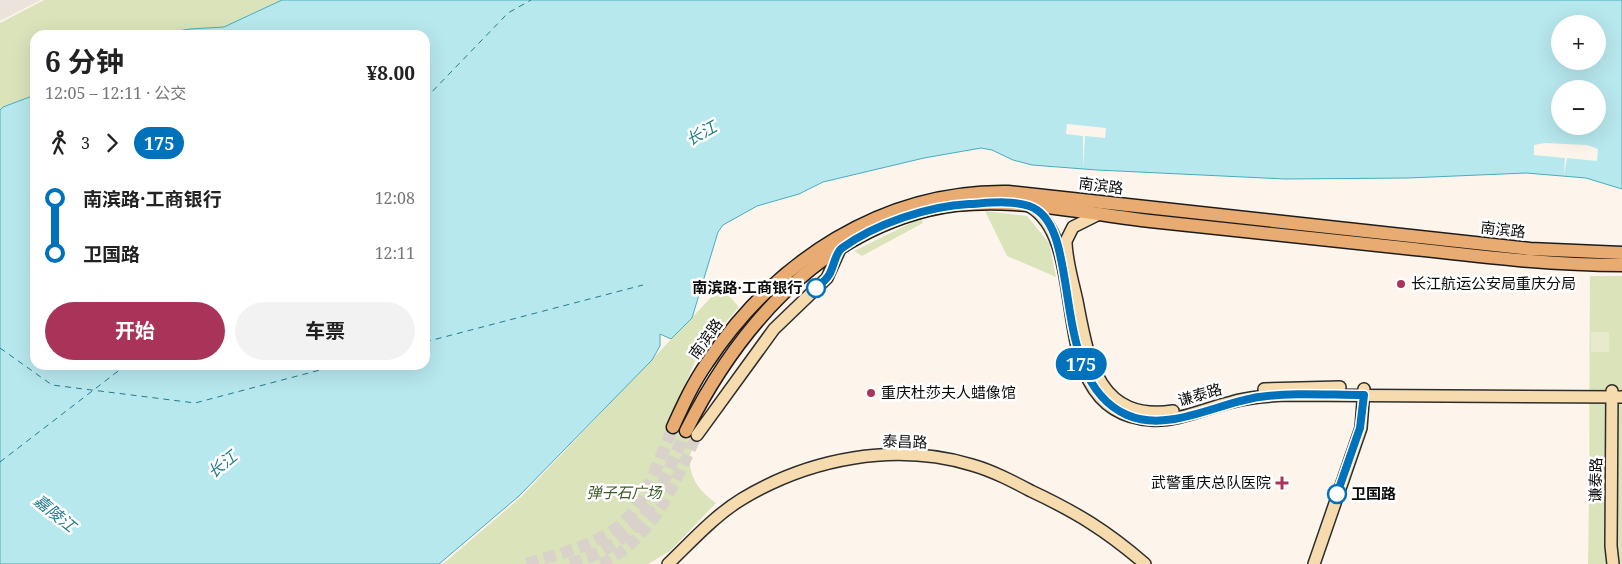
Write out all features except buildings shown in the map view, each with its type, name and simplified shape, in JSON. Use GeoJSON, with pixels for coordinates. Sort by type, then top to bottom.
{"type":"FeatureCollection","features":[{"type":"Feature","properties":{"kind":"main road","name":"南滨路"},"geometry":{"type":"LineString","coordinates":[[673,427],[707,363],[762,295],[806,256],[858,226],[886,214],[943,197],[988,191],[1026,193],[1530,249],[1622,253]]}},
{"type":"Feature","properties":{"kind":"main road","name":"南滨路"},"geometry":{"type":"LineString","coordinates":[[692,433],[723,364],[760,316],[800,279],[840,249],[888,224],[926,210],[944,206],[988,203],[1029,206],[1235,231],[1530,262],[1622,265]]}},
{"type":"Feature","properties":{"kind":"main road","name":"谦泰路"},"geometry":{"type":"LineString","coordinates":[[1029,206],[1044,216],[1054,234],[1078,350],[1086,376],[1102,398],[1115,409],[1138,419],[1157,421],[1260,396],[1364,391]]}},
{"type":"Feature","properties":{"kind":"main road","name":"谦泰路"},"geometry":{"type":"LineString","coordinates":[[1097,215],[1073,227],[1067,236],[1066,245],[1089,360],[1100,383],[1120,402],[1139,410],[1167,412],[1232,394],[1286,387],[1364,391],[1617,394],[1610,546],[1613,564]]}},
{"type":"Feature","properties":{"kind":"main road"},"geometry":{"type":"LineString","coordinates":[[1229,217],[1235,222],[1235,231]]}},
{"type":"Feature","properties":{"kind":"main road"},"geometry":{"type":"LineString","coordinates":[[1269,234],[1262,231],[1263,226],[1312,230],[1330,228]]}},
{"type":"Feature","properties":{"kind":"main road","name":"南滨路"},"geometry":{"type":"LineString","coordinates":[[692,433],[774,329],[803,299],[827,278],[840,249]]}},
{"type":"Feature","properties":{"kind":"main road"},"geometry":{"type":"LineString","coordinates":[[1314,564],[1360,428],[1364,391]]}},
{"type":"Feature","properties":{"kind":"main road","name":"泰昌路"},"geometry":{"type":"LineString","coordinates":[[668,564],[721,514],[740,500],[785,477],[832,462],[856,458],[897,456],[955,461],[990,471],[1082,516],[1119,541],[1145,564]]}},
{"type":"Feature","properties":{"kind":"green space"},"geometry":{"type":"Polygon","coordinates":[[[44,0],[306,0],[221,30],[30,30],[30,104],[0,113],[0,23],[44,0]]]}},
{"type":"Feature","properties":{"kind":"green space"},"geometry":{"type":"Polygon","coordinates":[[[985,211],[1027,216],[1049,243],[1056,277],[1007,256],[985,211]]]}},
{"type":"Feature","properties":{"kind":"green space"},"geometry":{"type":"Polygon","coordinates":[[[921,218],[923,223],[862,256],[854,251],[921,218]]]}},
{"type":"Feature","properties":{"kind":"green space"},"geometry":{"type":"Polygon","coordinates":[[[1590,276],[1622,276],[1622,564],[1588,564],[1590,276]]]}},
{"type":"Feature","properties":{"kind":"green space","name":"弹子石广场"},"geometry":{"type":"Polygon","coordinates":[[[721,287],[739,307],[698,354],[668,426],[698,437],[690,456],[691,471],[700,489],[716,503],[670,551],[648,564],[443,564],[521,497],[721,287]]]}},
{"type":"Feature","properties":{"kind":"green space"},"geometry":{"type":"Polygon","coordinates":[[[1591,332],[1609,332],[1609,352],[1591,352],[1591,332]]]}},
{"type":"Feature","properties":{"kind":"shaded area"},"geometry":{"type":"Polygon","coordinates":[[[0,0],[41,0],[0,21],[0,0]]]}},
{"type":"Feature","properties":{"kind":"water"},"geometry":{"type":"Polygon","coordinates":[[[282,0],[1622,0],[1622,189],[1586,178],[1526,173],[1408,178],[1285,179],[1097,170],[1032,165],[1013,160],[992,150],[981,148],[924,158],[823,182],[799,194],[757,206],[723,225],[718,232],[692,318],[671,339],[660,334],[660,346],[652,360],[519,496],[439,564],[0,564],[0,110],[3,107],[30,97],[30,370],[430,370],[430,30],[184,30],[224,27],[282,0]]]}},
{"type":"Feature","properties":{"kind":"pier"},"geometry":{"type":"Polygon","coordinates":[[[1067,124],[1106,128],[1105,138],[1085,136],[1083,169],[1083,136],[1066,134],[1067,124]]]}},
{"type":"Feature","properties":{"kind":"pier"},"geometry":{"type":"Polygon","coordinates":[[[1545,143],[1587,145],[1598,149],[1597,161],[1567,158],[1564,175],[1565,158],[1534,155],[1534,145],[1545,143]]]}},
{"type":"Feature","properties":{"kind":"ferry route"},"geometry":{"type":"LineString","coordinates":[[430,94],[508,13],[531,0]]}},
{"type":"Feature","properties":{"kind":"ferry route"},"geometry":{"type":"LineString","coordinates":[[430,341],[643,285]]}},
{"type":"Feature","properties":{"kind":"ferry route"},"geometry":{"type":"LineString","coordinates":[[0,348],[30,369]]}},
{"type":"Feature","properties":{"kind":"ferry route"},"geometry":{"type":"LineString","coordinates":[[31,370],[52,385],[195,403],[320,370]]}},
{"type":"Feature","properties":{"kind":"ferry route"},"geometry":{"type":"LineString","coordinates":[[0,462],[120,370]]}},
{"type":"Feature","properties":{"kind":"tunnel"},"geometry":{"type":"LineString","coordinates":[[527,564],[584,546],[622,524],[639,504],[645,493],[673,427]]}},
{"type":"Feature","properties":{"kind":"tunnel"},"geometry":{"type":"LineString","coordinates":[[570,564],[596,554],[617,542],[633,528],[646,513],[656,496],[686,431]]}},
{"type":"Feature","properties":{"kind":"tunnel"},"geometry":{"type":"LineString","coordinates":[[601,564],[620,553],[649,525],[670,492],[697,435]]}},
{"type":"Feature","properties":{"kind":"bus line","name":"175"},"geometry":{"type":"LineString","coordinates":[[816,288],[827,278],[840,249],[861,237],[908,216],[944,206],[965,204],[988,203],[1029,206],[1044,216],[1054,234],[1078,350],[1086,376],[1102,398],[1115,409],[1138,419],[1157,421],[1260,396],[1364,395],[1364,411],[1360,428],[1337,494]]}},
{"type":"Feature","properties":{"kind":"place","name":"长江航运公安局重庆分局"},"geometry":{"type":"Point","coordinates":[1401,284]}},
{"type":"Feature","properties":{"kind":"place","name":"南滨路·工商银行"},"geometry":{"type":"Point","coordinates":[816,288]}},
{"type":"Feature","properties":{"kind":"place","name":"重庆杜莎夫人蜡像馆"},"geometry":{"type":"Point","coordinates":[871,393]}},
{"type":"Feature","properties":{"kind":"place","name":"武警重庆总队医院"},"geometry":{"type":"Point","coordinates":[1282,483]}},
{"type":"Feature","properties":{"kind":"place","name":"卫国路"},"geometry":{"type":"Point","coordinates":[1337,494]}},
{"type":"Feature","properties":{"kind":"water label","name":"长江"},"geometry":{"type":"Point","coordinates":[701,133]}},
{"type":"Feature","properties":{"kind":"water label","name":"长江"},"geometry":{"type":"Point","coordinates":[222,464]}},
{"type":"Feature","properties":{"kind":"water label","name":"嘉陵江"},"geometry":{"type":"Point","coordinates":[55,513]}}]}
